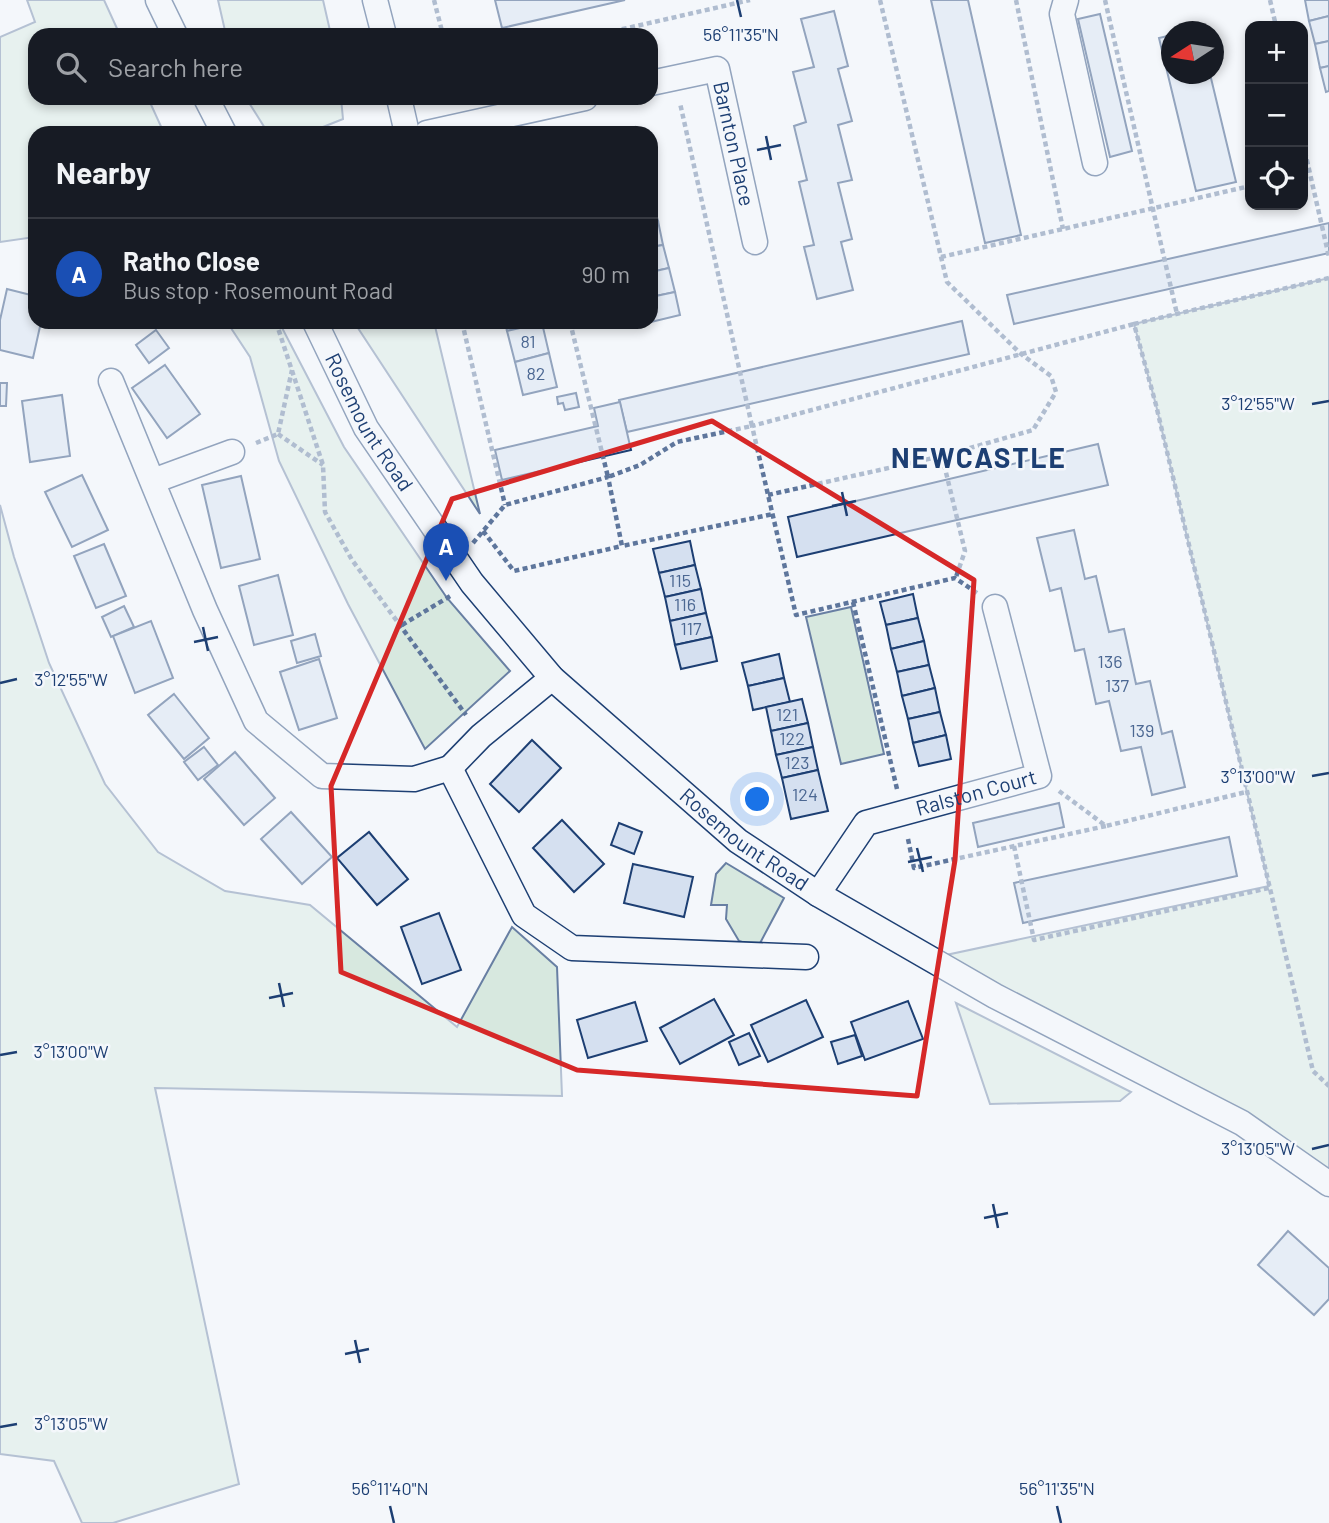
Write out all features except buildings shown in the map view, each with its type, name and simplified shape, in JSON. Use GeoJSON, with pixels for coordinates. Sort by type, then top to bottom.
{"type":"FeatureCollection","features":[{"type":"Feature","properties":{"kind":"street"},"geometry":{"type":"LineString","coordinates":[[158,0],[172,28]]}},
{"type":"Feature","properties":{"kind":"street"},"geometry":{"type":"LineString","coordinates":[[375,0],[382,28]]}},
{"type":"Feature","properties":{"kind":"street"},"geometry":{"type":"LineString","coordinates":[[1066,0],[1062,15],[1095,163]]}},
{"type":"Feature","properties":{"kind":"street","name":"Barnton Place"},"geometry":{"type":"LineString","coordinates":[[663,81],[717,69],[755,242]]}},
{"type":"Feature","properties":{"kind":"street"},"geometry":{"type":"LineString","coordinates":[[210,105],[220,126]]}},
{"type":"Feature","properties":{"kind":"street"},"geometry":{"type":"LineString","coordinates":[[401,105],[405,126]]}},
{"type":"Feature","properties":{"kind":"street"},"geometry":{"type":"LineString","coordinates":[[459,126],[553,105]]}},
{"type":"Feature","properties":{"kind":"street","name":"Rosemount Road"},"geometry":{"type":"LineString","coordinates":[[318,329],[366,428],[472,583],[552,678],[738,841],[818,894],[995,996],[1242,1123],[1329,1184]]}},
{"type":"Feature","properties":{"kind":"street"},"geometry":{"type":"LineString","coordinates":[[111,380],[205,610],[257,721],[323,776],[414,779],[450,768],[481,736],[552,678]]}},
{"type":"Feature","properties":{"kind":"street"},"geometry":{"type":"LineString","coordinates":[[153,481],[232,452]]}},
{"type":"Feature","properties":{"kind":"street","name":"Ralston Court"},"geometry":{"type":"LineString","coordinates":[[818,894],[866,823],[1039,776],[995,607]]}},
{"type":"Feature","properties":{"kind":"street"},"geometry":{"type":"LineString","coordinates":[[450,768],[524,915],[572,948],[806,957]]}},
{"type":"Feature","properties":{"kind":"path"},"geometry":{"type":"LineString","coordinates":[[434,0],[441,28]]}},
{"type":"Feature","properties":{"kind":"path"},"geometry":{"type":"LineString","coordinates":[[628,28],[750,0]]}},
{"type":"Feature","properties":{"kind":"path"},"geometry":{"type":"LineString","coordinates":[[768,495],[942,456],[1033,430],[1056,392],[1051,376],[1021,354],[947,282],[880,0]]}},
{"type":"Feature","properties":{"kind":"path"},"geometry":{"type":"LineString","coordinates":[[1016,0],[1063,229]]}},
{"type":"Feature","properties":{"kind":"path"},"geometry":{"type":"LineString","coordinates":[[1105,0],[1177,314]]}},
{"type":"Feature","properties":{"kind":"path"},"geometry":{"type":"LineString","coordinates":[[1270,0],[1275,21]]}},
{"type":"Feature","properties":{"kind":"path"},"geometry":{"type":"LineString","coordinates":[[663,81],[752,425],[796,615],[956,578],[995,607]]}},
{"type":"Feature","properties":{"kind":"path"},"geometry":{"type":"LineString","coordinates":[[1304,147],[1329,257]]}},
{"type":"Feature","properties":{"kind":"path"},"geometry":{"type":"LineString","coordinates":[[941,257],[1245,187]]}},
{"type":"Feature","properties":{"kind":"path"},"geometry":{"type":"LineString","coordinates":[[457,562],[505,505],[608,477],[640,465],[677,442],[752,425],[1134,324],[1329,278]]}},
{"type":"Feature","properties":{"kind":"path"},"geometry":{"type":"LineString","coordinates":[[1134,324],[1156,405],[1312,1070],[1329,1086]]}},
{"type":"Feature","properties":{"kind":"path"},"geometry":{"type":"LineString","coordinates":[[278,329],[323,465],[325,512],[352,560],[481,736]]}},
{"type":"Feature","properties":{"kind":"path"},"geometry":{"type":"LineString","coordinates":[[464,329],[505,505]]}},
{"type":"Feature","properties":{"kind":"path"},"geometry":{"type":"LineString","coordinates":[[572,329],[622,546]]}},
{"type":"Feature","properties":{"kind":"path"},"geometry":{"type":"LineString","coordinates":[[278,434],[292,369]]}},
{"type":"Feature","properties":{"kind":"path"},"geometry":{"type":"LineString","coordinates":[[232,452],[278,434]]}},
{"type":"Feature","properties":{"kind":"path"},"geometry":{"type":"LineString","coordinates":[[278,434],[323,465]]}},
{"type":"Feature","properties":{"kind":"path"},"geometry":{"type":"LineString","coordinates":[[942,456],[965,551],[956,578]]}},
{"type":"Feature","properties":{"kind":"path"},"geometry":{"type":"LineString","coordinates":[[483,531],[514,571],[773,514]]}},
{"type":"Feature","properties":{"kind":"path"},"geometry":{"type":"LineString","coordinates":[[402,625],[472,583]]}},
{"type":"Feature","properties":{"kind":"path"},"geometry":{"type":"LineString","coordinates":[[853,601],[914,868],[1246,792]]}},
{"type":"Feature","properties":{"kind":"path"},"geometry":{"type":"LineString","coordinates":[[1039,776],[1106,826]]}},
{"type":"Feature","properties":{"kind":"path"},"geometry":{"type":"LineString","coordinates":[[1014,846],[1034,940],[1269,888]]}},
{"type":"Feature","properties":{"kind":"highlighted area"},"geometry":{"type":"Polygon","coordinates":[[[712,421],[974,580],[955,860],[917,1096],[577,1070],[341,972],[331,786],[452,499],[712,421]]]}},
{"type":"Feature","properties":{"kind":"shaded area"},"geometry":{"type":"Polygon","coordinates":[[[27,0],[104,0],[117,28],[28,28],[28,105],[151,105],[161,126],[28,126],[28,238],[0,242],[0,37],[35,22],[27,0]]]}},
{"type":"Feature","properties":{"kind":"shaded area"},"geometry":{"type":"Polygon","coordinates":[[[218,0],[323,0],[329,28],[224,28],[218,0]]]}},
{"type":"Feature","properties":{"kind":"shaded area"},"geometry":{"type":"Polygon","coordinates":[[[250,105],[342,105],[343,119],[326,126],[264,126],[250,105]]]}},
{"type":"Feature","properties":{"kind":"shaded area"},"geometry":{"type":"Polygon","coordinates":[[[1329,278],[1329,1184],[932,958],[1269,886],[1156,405],[1134,324],[1329,278]]]}},
{"type":"Feature","properties":{"kind":"shaded area"},"geometry":{"type":"Polygon","coordinates":[[[232,329],[283,329],[344,447],[447,598],[510,671],[425,749],[348,604],[279,461],[250,357],[232,329]]]}},
{"type":"Feature","properties":{"kind":"shaded area"},"geometry":{"type":"Polygon","coordinates":[[[359,329],[436,329],[480,514],[359,329]]]}},
{"type":"Feature","properties":{"kind":"shaded area"},"geometry":{"type":"Polygon","coordinates":[[[0,505],[49,663],[105,784],[158,852],[225,891],[310,905],[457,1027],[512,927],[557,967],[562,1096],[155,1088],[239,1484],[113,1523],[82,1523],[54,1461],[0,1454],[0,505]]]}},
{"type":"Feature","properties":{"kind":"shaded area"},"geometry":{"type":"Polygon","coordinates":[[[851,607],[884,754],[841,764],[806,617],[851,607]]]}},
{"type":"Feature","properties":{"kind":"shaded area"},"geometry":{"type":"Polygon","coordinates":[[[726,863],[784,898],[758,947],[739,941],[726,919],[727,905],[711,905],[716,874],[726,863]]]}},
{"type":"Feature","properties":{"kind":"shaded area"},"geometry":{"type":"Polygon","coordinates":[[[956,1003],[1131,1092],[1120,1101],[990,1104],[956,1003]]]}},
{"type":"Feature","properties":{"kind":"place","name":"Ratho Close"},"geometry":{"type":"Point","coordinates":[446,581]}},
{"type":"Feature","properties":{"kind":"district","name":"NEWCASTLE"},"geometry":{"type":"Point","coordinates":[979,458]}}]}
